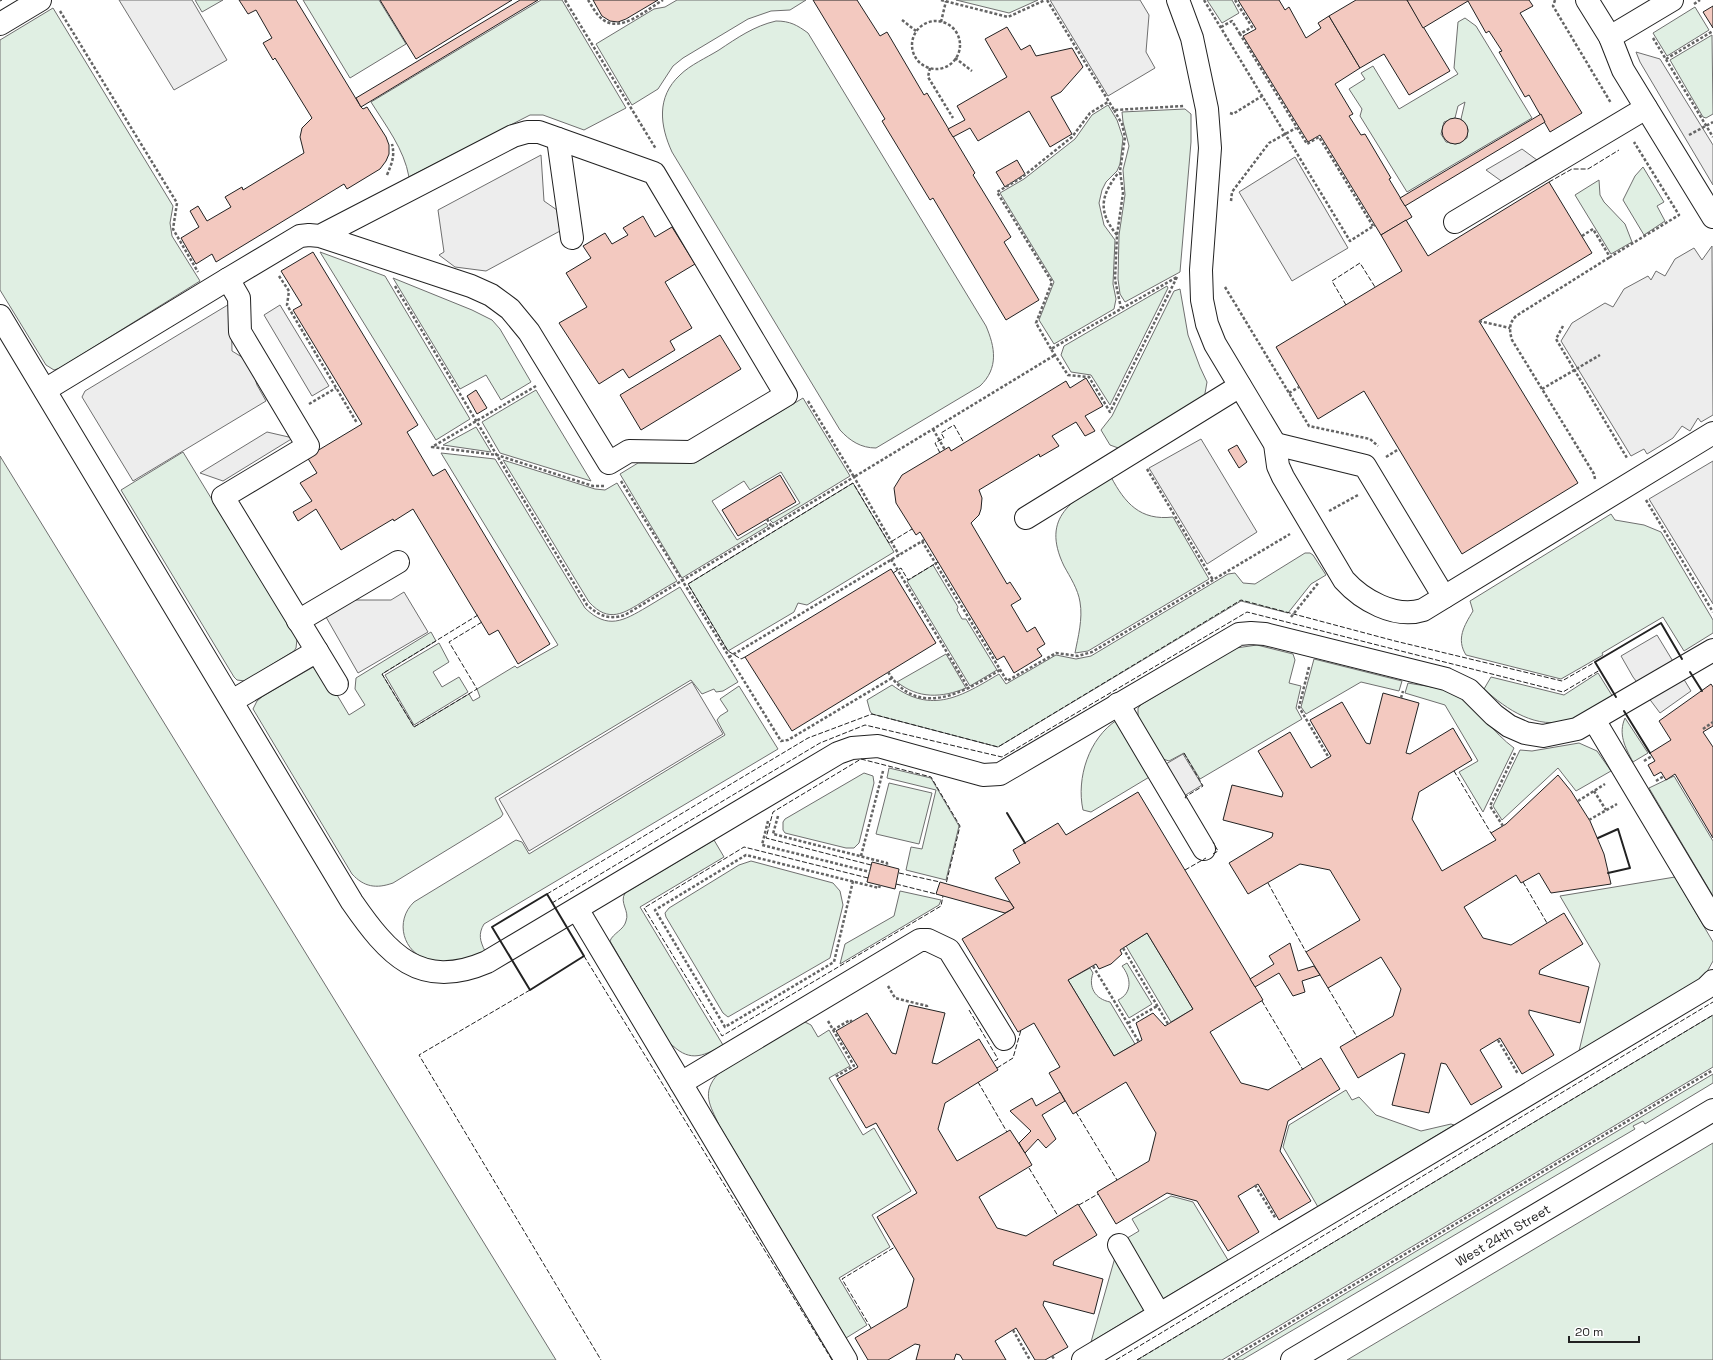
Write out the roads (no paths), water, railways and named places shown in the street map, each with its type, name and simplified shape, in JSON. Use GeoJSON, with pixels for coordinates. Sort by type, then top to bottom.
{"type":"FeatureCollection","features":[{"type":"Feature","properties":{"kind":"street"},"geometry":{"type":"LineString","coordinates":[[1178,0],[1192,38],[1207,109],[1210,148],[1201,289],[1209,331],[1215,344],[1275,444],[1278,466],[1283,477],[1338,570],[1354,592],[1399,613],[1412,613],[1423,610],[1713,433]]}},
{"type":"Feature","properties":{"kind":"street"},"geometry":{"type":"LineString","coordinates":[[1587,0],[1610,37],[1623,70],[1713,216]]}},
{"type":"Feature","properties":{"kind":"street"},"geometry":{"type":"LineString","coordinates":[[0,24],[49,3]]}},
{"type":"Feature","properties":{"kind":"street"},"geometry":{"type":"LineString","coordinates":[[1610,37],[1679,4]]}},
{"type":"Feature","properties":{"kind":"street"},"geometry":{"type":"LineString","coordinates":[[1455,222],[1646,108]]}},
{"type":"Feature","properties":{"kind":"street"},"geometry":{"type":"LineString","coordinates":[[45,390],[300,236],[308,235],[320,236],[471,286],[491,295],[510,309],[530,332],[609,464],[629,451],[690,452],[786,395],[654,173],[539,132],[527,132],[513,136],[320,236]]}},
{"type":"Feature","properties":{"kind":"street"},"geometry":{"type":"LineString","coordinates":[[558,139],[572,238]]}},
{"type":"Feature","properties":{"kind":"street"},"geometry":{"type":"LineString","coordinates":[[228,279],[240,298],[240,332],[308,446],[223,497],[337,684]]}},
{"type":"Feature","properties":{"kind":"street"},"geometry":{"type":"LineString","coordinates":[[0,316],[359,912],[400,958],[416,968],[446,973],[473,968],[506,951],[838,753],[852,748],[878,746],[984,775],[992,775],[1008,770],[1238,634],[1251,633],[1276,637],[1446,679],[1469,690],[1494,715],[1525,733],[1543,736],[1578,729],[1713,650]]}},
{"type":"Feature","properties":{"kind":"street"},"geometry":{"type":"LineString","coordinates":[[1026,518],[1240,386]]}},
{"type":"Feature","properties":{"kind":"street"},"geometry":{"type":"LineString","coordinates":[[1275,444],[1366,466],[1444,597]]}},
{"type":"Feature","properties":{"kind":"street"},"geometry":{"type":"LineString","coordinates":[[298,621],[398,562]]}},
{"type":"Feature","properties":{"kind":"street"},"geometry":{"type":"LineString","coordinates":[[232,701],[317,651]]}},
{"type":"Feature","properties":{"kind":"street"},"geometry":{"type":"LineString","coordinates":[[1118,704],[1204,849]]}},
{"type":"Feature","properties":{"kind":"street"},"geometry":{"type":"LineString","coordinates":[[1594,720],[1713,919]]}},
{"type":"Feature","properties":{"kind":"street"},"geometry":{"type":"LineString","coordinates":[[577,909],[846,1360]]}},
{"type":"Feature","properties":{"kind":"street"},"geometry":{"type":"LineString","coordinates":[[681,1083],[920,940],[928,940],[938,943],[949,950],[1004,1039]]}},
{"type":"Feature","properties":{"kind":"street"},"geometry":{"type":"LineString","coordinates":[[1083,1360],[1706,988],[1713,981]]}},
{"type":"Feature","properties":{"kind":"street","name":"West 24th Street"},"geometry":{"type":"LineString","coordinates":[[1292,1360],[1713,1110]]}},
{"type":"Feature","properties":{"kind":"street"},"geometry":{"type":"LineString","coordinates":[[1119,1245],[1159,1314]]}}]}
